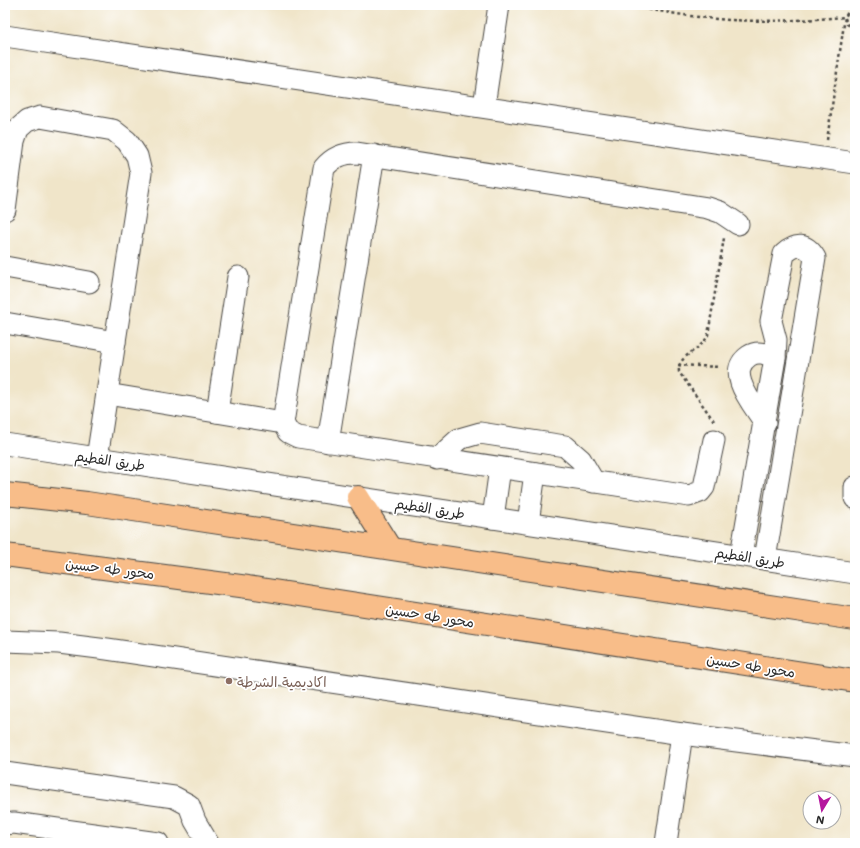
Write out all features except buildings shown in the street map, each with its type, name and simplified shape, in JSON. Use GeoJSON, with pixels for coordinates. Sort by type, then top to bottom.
{"type":"FeatureCollection","features":[{"type":"Feature","properties":{"kind":"main road"},"geometry":{"type":"LineString","coordinates":[[5,494],[87,503],[855,619]]}},
{"type":"Feature","properties":{"kind":"main road"},"geometry":{"type":"LineString","coordinates":[[358,497],[390,548]]}},
{"type":"Feature","properties":{"kind":"main road","name":"محور طه حسين"},"geometry":{"type":"LineString","coordinates":[[5,555],[248,587],[855,681]]}},
{"type":"Feature","properties":{"kind":"street"},"geometry":{"type":"LineString","coordinates":[[484,106],[499,5]]}},
{"type":"Feature","properties":{"kind":"street"},"geometry":{"type":"LineString","coordinates":[[5,36],[484,106],[855,163]]}},
{"type":"Feature","properties":{"kind":"street"},"geometry":{"type":"LineString","coordinates":[[5,210],[14,141],[18,130],[27,121],[40,117],[113,130],[127,141],[137,156],[141,174],[97,458]]}},
{"type":"Feature","properties":{"kind":"street"},"geometry":{"type":"LineString","coordinates":[[714,431],[704,487],[695,495],[689,496],[298,438],[288,432],[283,423],[324,168],[330,161],[338,156],[348,153],[374,155],[708,208],[733,220]]}},
{"type":"Feature","properties":{"kind":"street"},"geometry":{"type":"LineString","coordinates":[[328,442],[374,155]]}},
{"type":"Feature","properties":{"kind":"street"},"geometry":{"type":"LineString","coordinates":[[740,555],[772,379],[776,340],[771,321],[784,254],[791,248],[801,246],[810,250],[815,258],[765,559]]}},
{"type":"Feature","properties":{"kind":"street"},"geometry":{"type":"LineString","coordinates":[[5,268],[90,282]]}},
{"type":"Feature","properties":{"kind":"street"},"geometry":{"type":"LineString","coordinates":[[217,412],[238,277]]}},
{"type":"Feature","properties":{"kind":"street"},"geometry":{"type":"LineString","coordinates":[[5,323],[115,342]]}},
{"type":"Feature","properties":{"kind":"street"},"geometry":{"type":"LineString","coordinates":[[765,423],[742,386],[739,377],[740,368],[744,361],[751,355],[760,353],[769,354],[775,358]]}},
{"type":"Feature","properties":{"kind":"street"},"geometry":{"type":"LineString","coordinates":[[772,379],[794,383]]}},
{"type":"Feature","properties":{"kind":"street"},"geometry":{"type":"LineString","coordinates":[[107,394],[283,423]]}},
{"type":"Feature","properties":{"kind":"street"},"geometry":{"type":"LineString","coordinates":[[437,459],[459,439],[480,432],[565,446],[581,460],[594,482]]}},
{"type":"Feature","properties":{"kind":"street","name":"طريق الفطيم"},"geometry":{"type":"LineString","coordinates":[[5,444],[855,572]]}},
{"type":"Feature","properties":{"kind":"street"},"geometry":{"type":"LineString","coordinates":[[759,457],[780,462]]}},
{"type":"Feature","properties":{"kind":"street"},"geometry":{"type":"LineString","coordinates":[[493,518],[500,468]]}},
{"type":"Feature","properties":{"kind":"street"},"geometry":{"type":"LineString","coordinates":[[528,523],[535,473]]}},
{"type":"Feature","properties":{"kind":"street"},"geometry":{"type":"LineString","coordinates":[[855,487],[855,498]]}},
{"type":"Feature","properties":{"kind":"street"},"geometry":{"type":"LineString","coordinates":[[5,641],[58,643],[107,648],[682,734],[855,756]]}},
{"type":"Feature","properties":{"kind":"street"},"geometry":{"type":"LineString","coordinates":[[666,843],[682,734]]}},
{"type":"Feature","properties":{"kind":"street"},"geometry":{"type":"LineString","coordinates":[[5,773],[174,797],[189,805],[195,821],[208,843]]}},
{"type":"Feature","properties":{"kind":"street"},"geometry":{"type":"LineString","coordinates":[[5,824],[14,823],[158,843]]}},
{"type":"Feature","properties":{"kind":"path"},"geometry":{"type":"LineString","coordinates":[[618,5],[730,20],[797,20],[845,17]]}},
{"type":"Feature","properties":{"kind":"path"},"geometry":{"type":"LineString","coordinates":[[825,158],[845,17],[848,12],[855,8]]}},
{"type":"Feature","properties":{"kind":"path"},"geometry":{"type":"LineString","coordinates":[[845,17],[847,24],[855,29]]}},
{"type":"Feature","properties":{"kind":"path"},"geometry":{"type":"LineString","coordinates":[[714,431],[679,372],[678,366],[682,360],[705,342],[708,335],[733,220]]}},
{"type":"Feature","properties":{"kind":"path"},"geometry":{"type":"LineString","coordinates":[[678,366],[740,368]]}},
{"type":"Feature","properties":{"kind":"place","name":"اكاديمية الشرطة"},"geometry":{"type":"Point","coordinates":[229,681]}}]}
